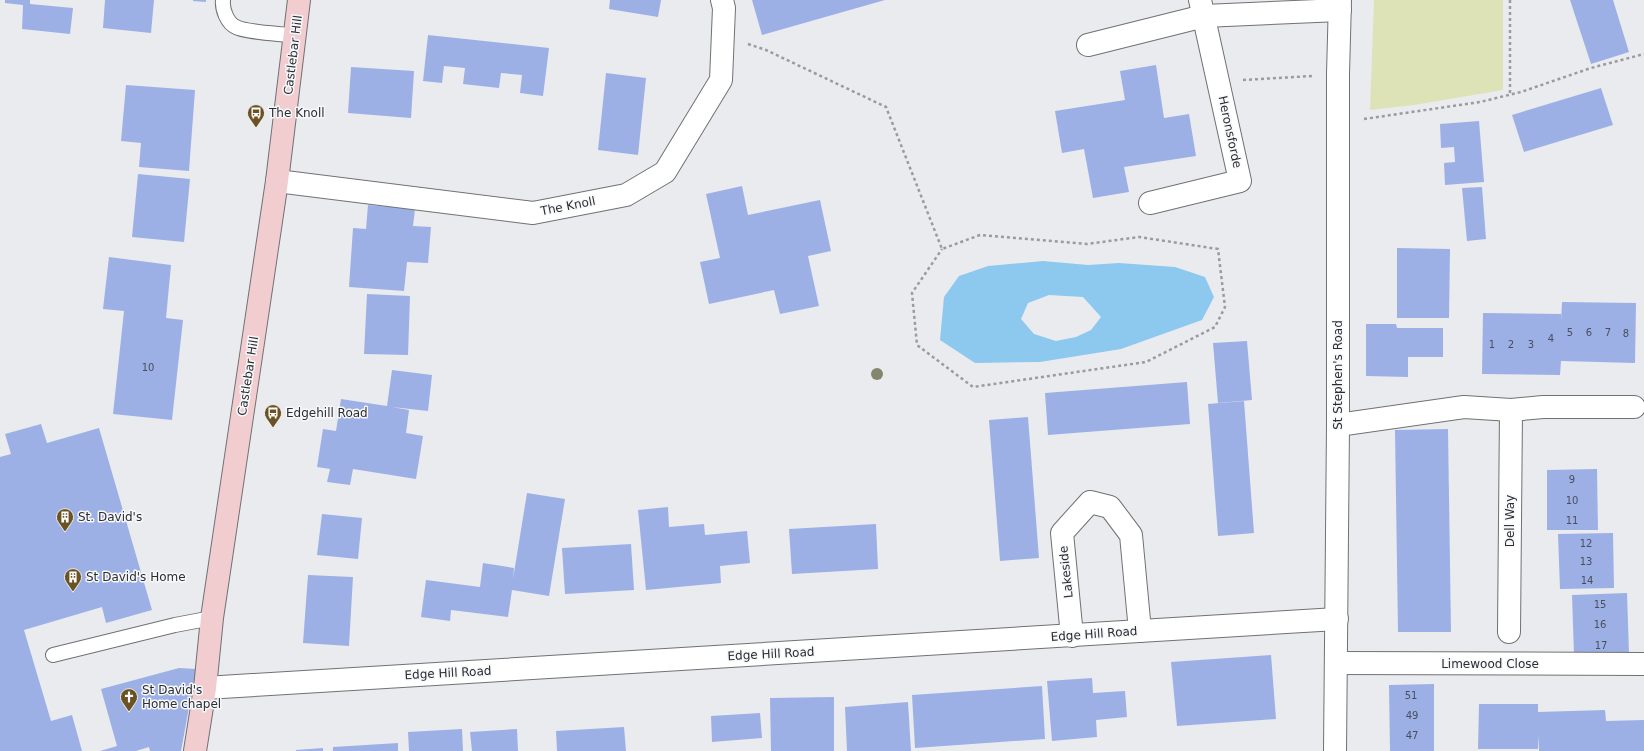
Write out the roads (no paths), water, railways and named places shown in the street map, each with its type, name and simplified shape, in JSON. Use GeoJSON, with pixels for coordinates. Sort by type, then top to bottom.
{"type":"FeatureCollection","features":[{"type":"Feature","properties":{"kind":"main road","name":"Castlebar Hill"},"geometry":{"type":"LineString","coordinates":[[195,751],[205,688],[212,618],[278,181],[299,0]]}},
{"type":"Feature","properties":{"kind":"street","name":"The Knoll"},"geometry":{"type":"LineString","coordinates":[[278,181],[533,213],[626,195],[665,172],[721,80],[724,8],[722,0]]}},
{"type":"Feature","properties":{"kind":"street"},"geometry":{"type":"LineString","coordinates":[[1088,44],[1202,8],[1340,5]]}},
{"type":"Feature","properties":{"kind":"street","name":"St Stephen's Road"},"geometry":{"type":"LineString","coordinates":[[1335,751],[1338,425],[1338,74],[1340,5]]}},
{"type":"Feature","properties":{"kind":"street","name":"Heronsforde"},"geometry":{"type":"LineString","coordinates":[[1150,203],[1240,181],[1202,8]]}},
{"type":"Feature","properties":{"kind":"street"},"geometry":{"type":"LineString","coordinates":[[1338,425],[1464,407],[1511,410],[1543,407],[1634,407]]}},
{"type":"Feature","properties":{"kind":"street","name":"Dell Way"},"geometry":{"type":"LineString","coordinates":[[1509,632],[1511,410]]}},
{"type":"Feature","properties":{"kind":"street","name":"Lakeside"},"geometry":{"type":"LineString","coordinates":[[1072,636],[1062,533],[1090,502],[1110,508],[1131,535],[1140,631]]}},
{"type":"Feature","properties":{"kind":"street","name":"Edge Hill Road"},"geometry":{"type":"LineString","coordinates":[[205,688],[1337,619]]}},
{"type":"Feature","properties":{"kind":"street","name":"Limewood Close"},"geometry":{"type":"LineString","coordinates":[[1336,663],[1644,664]]}},
{"type":"Feature","properties":{"kind":"lane"},"geometry":{"type":"LineString","coordinates":[[223,0],[222,4],[227,18],[236,27],[295,36]]}},
{"type":"Feature","properties":{"kind":"lane"},"geometry":{"type":"LineString","coordinates":[[53,655],[175,625],[212,618]]}},
{"type":"Feature","properties":{"kind":"water"},"geometry":{"type":"Polygon","coordinates":[[[1043,261],[1088,265],[1119,263],[1175,267],[1205,277],[1214,297],[1202,320],[1121,349],[1040,362],[975,363],[940,340],[944,297],[959,276],[988,266],[1043,261]],[[1049,295],[1028,303],[1021,319],[1034,334],[1056,341],[1076,337],[1091,330],[1101,317],[1083,297],[1049,295]]]}},
{"type":"Feature","properties":{"kind":"place","name":"The Knoll"},"geometry":{"type":"Point","coordinates":[256,128]}},
{"type":"Feature","properties":{"kind":"place","name":"Edgehill Road"},"geometry":{"type":"Point","coordinates":[273,428]}},
{"type":"Feature","properties":{"kind":"place","name":"St. David's"},"geometry":{"type":"Point","coordinates":[65,532]}},
{"type":"Feature","properties":{"kind":"place","name":"St David's Home"},"geometry":{"type":"Point","coordinates":[73,592]}},
{"type":"Feature","properties":{"kind":"place","name":"St David's Home chapel"},"geometry":{"type":"Point","coordinates":[129,712]}}]}
